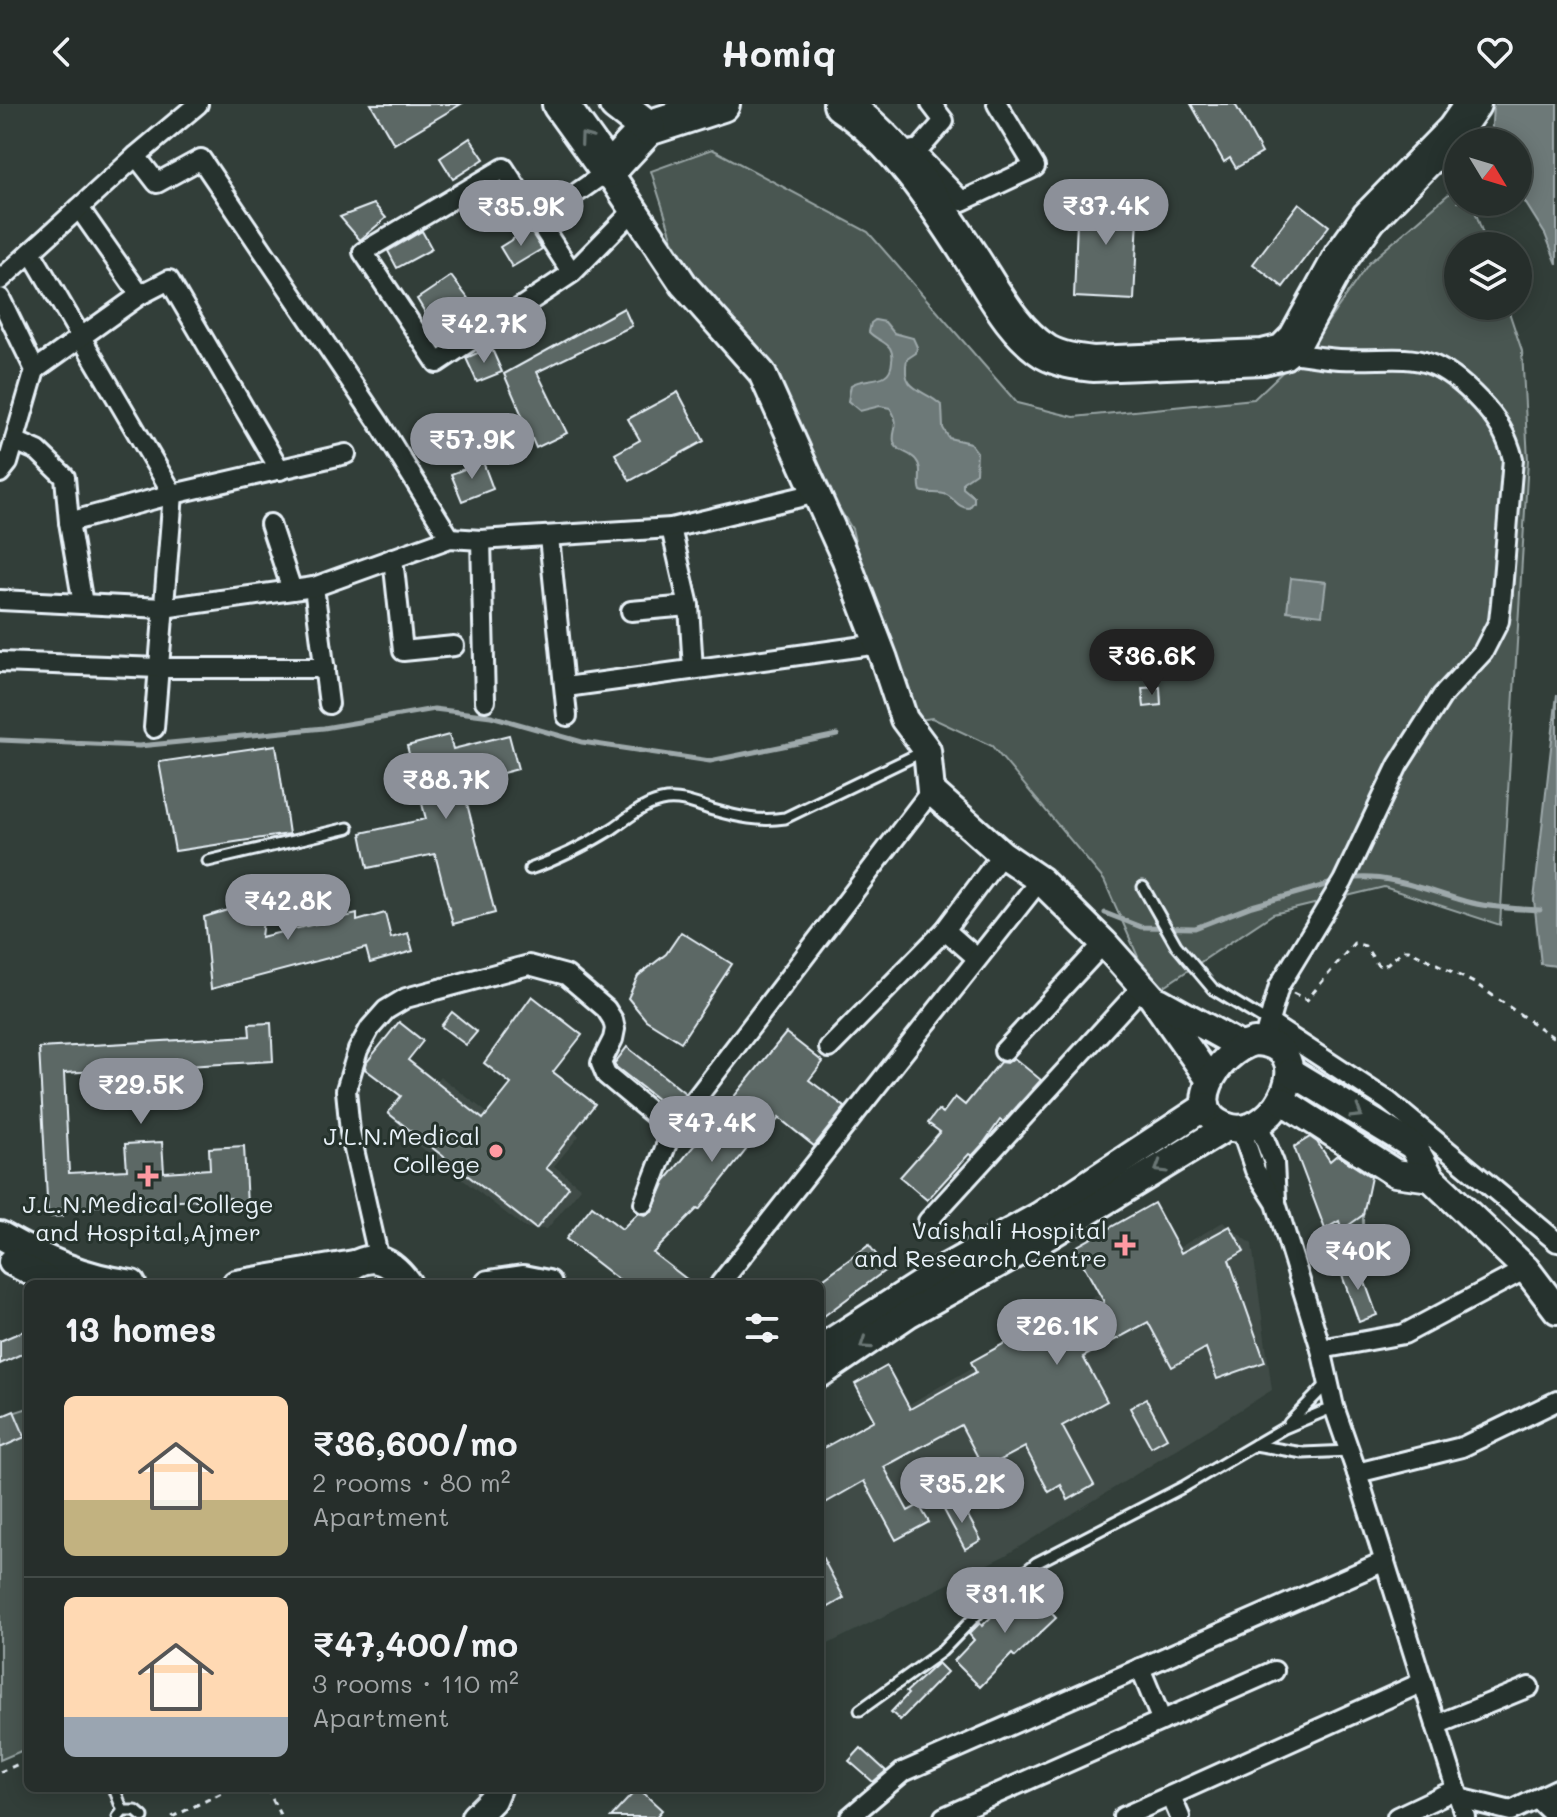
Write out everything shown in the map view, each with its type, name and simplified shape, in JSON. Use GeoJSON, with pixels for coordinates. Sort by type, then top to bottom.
{"type":"FeatureCollection","features":[{"type":"Feature","properties":{"kind":"highway"},"geometry":{"type":"LineString","coordinates":[[560,104],[608,171],[648,128],[722,104]]}},
{"type":"Feature","properties":{"kind":"highway"},"geometry":{"type":"LineString","coordinates":[[617,104],[648,128]]}},
{"type":"Feature","properties":{"kind":"highway"},"geometry":{"type":"LineString","coordinates":[[841,104],[861,117],[887,143],[931,199],[1026,335],[1047,352],[1071,361],[1093,364],[1263,357],[1283,352],[1296,339],[1341,257],[1369,218],[1454,131],[1473,104]]}},
{"type":"Feature","properties":{"kind":"street"},"geometry":{"type":"LineString","coordinates":[[0,280],[198,104]]}},
{"type":"Feature","properties":{"kind":"street"},"geometry":{"type":"LineString","coordinates":[[869,104],[962,201],[1035,167],[997,104]]}},
{"type":"Feature","properties":{"kind":"street"},"geometry":{"type":"LineString","coordinates":[[916,153],[944,121],[931,104]]}},
{"type":"Feature","properties":{"kind":"street"},"geometry":{"type":"LineString","coordinates":[[136,156],[157,183],[201,159],[379,423],[450,538]]}},
{"type":"Feature","properties":{"kind":"street"},"geometry":{"type":"LineString","coordinates":[[572,273],[504,168],[363,252],[437,363],[572,273],[633,211]]}},
{"type":"Feature","properties":{"kind":"street"},"geometry":{"type":"LineString","coordinates":[[538,220],[608,171],[684,285],[762,373],[817,493],[879,644],[904,719],[927,750],[931,791],[1002,854],[1040,880],[1104,943],[1148,992],[1208,1093],[1216,1121],[1242,1126],[1274,1163],[1276,1203],[1321,1349],[1334,1407],[1465,1817]]}},
{"type":"Feature","properties":{"kind":"street"},"geometry":{"type":"LineString","coordinates":[[79,208],[140,295]]}},
{"type":"Feature","properties":{"kind":"street"},"geometry":{"type":"LineString","coordinates":[[31,252],[173,494],[154,728]]}},
{"type":"Feature","properties":{"kind":"street"},"geometry":{"type":"LineString","coordinates":[[0,473],[8,463],[35,370],[140,295],[169,280],[280,470]]}},
{"type":"Feature","properties":{"kind":"street"},"geometry":{"type":"LineString","coordinates":[[0,298],[35,370]]}},
{"type":"Feature","properties":{"kind":"street"},"geometry":{"type":"LineString","coordinates":[[1044,1226],[1208,1093],[1228,1055],[1257,1037],[1279,986],[1343,881],[1398,765],[1442,696],[1483,652],[1499,621],[1513,459],[1508,437],[1490,411],[1460,380],[1442,368],[1420,360],[1396,357],[1339,359],[1283,352]]}},
{"type":"Feature","properties":{"kind":"street"},"geometry":{"type":"LineString","coordinates":[[15,441],[38,451],[65,477],[83,604]]}},
{"type":"Feature","properties":{"kind":"street"},"geometry":{"type":"LineString","coordinates":[[69,522],[346,454]]}},
{"type":"Feature","properties":{"kind":"street"},"geometry":{"type":"LineString","coordinates":[[0,600],[163,608],[314,587],[450,538],[549,537],[671,528],[817,493]]}},
{"type":"Feature","properties":{"kind":"street"},"geometry":{"type":"LineString","coordinates":[[270,524],[292,590]]}},
{"type":"Feature","properties":{"kind":"street"},"geometry":{"type":"LineString","coordinates":[[671,528],[689,606],[693,669]]}},
{"type":"Feature","properties":{"kind":"street"},"geometry":{"type":"LineString","coordinates":[[549,537],[567,716]]}},
{"type":"Feature","properties":{"kind":"street"},"geometry":{"type":"LineString","coordinates":[[481,540],[485,701]]}},
{"type":"Feature","properties":{"kind":"street"},"geometry":{"type":"LineString","coordinates":[[393,558],[403,651],[454,646]]}},
{"type":"Feature","properties":{"kind":"street"},"geometry":{"type":"LineString","coordinates":[[314,587],[329,704]]}},
{"type":"Feature","properties":{"kind":"street"},"geometry":{"type":"LineString","coordinates":[[631,611],[689,606]]}},
{"type":"Feature","properties":{"kind":"street"},"geometry":{"type":"LineString","coordinates":[[566,687],[879,644]]}},
{"type":"Feature","properties":{"kind":"street"},"geometry":{"type":"LineString","coordinates":[[0,662],[159,668],[325,668]]}},
{"type":"Feature","properties":{"kind":"street"},"geometry":{"type":"LineString","coordinates":[[644,1203],[672,1130],[931,791]]}},
{"type":"Feature","properties":{"kind":"street"},"geometry":{"type":"LineString","coordinates":[[829,1048],[945,930],[1002,854]]}},
{"type":"Feature","properties":{"kind":"street"},"geometry":{"type":"LineString","coordinates":[[723,1280],[1040,880]]}},
{"type":"Feature","properties":{"kind":"street"},"geometry":{"type":"LineString","coordinates":[[945,930],[977,958]]}},
{"type":"Feature","properties":{"kind":"street"},"geometry":{"type":"LineString","coordinates":[[1004,1051],[1104,943]]}},
{"type":"Feature","properties":{"kind":"street"},"geometry":{"type":"LineString","coordinates":[[367,1262],[346,1090],[358,1050],[370,1028],[386,1010],[406,998],[529,965],[566,975],[606,1009],[613,1020],[613,1039],[601,1063],[606,1075],[672,1130]]}},
{"type":"Feature","properties":{"kind":"street"},"geometry":{"type":"LineString","coordinates":[[1148,992],[1257,1037],[1388,1101],[1557,1242]]}},
{"type":"Feature","properties":{"kind":"street"},"geometry":{"type":"LineString","coordinates":[[928,1221],[1148,992]]}},
{"type":"Feature","properties":{"kind":"street"},"geometry":{"type":"LineString","coordinates":[[1257,1037],[1282,1053],[1291,1072],[1413,1146],[1431,1178],[1526,1269],[1557,1310]]}},
{"type":"Feature","properties":{"kind":"street"},"geometry":{"type":"LineString","coordinates":[[824,1347],[1044,1226],[1242,1126],[1281,1100],[1289,1086],[1291,1072]]}},
{"type":"Feature","properties":{"kind":"street"},"geometry":{"type":"LineString","coordinates":[[1281,1100],[1395,1173],[1431,1178]]}},
{"type":"Feature","properties":{"kind":"street"},"geometry":{"type":"LineString","coordinates":[[0,1235],[73,1272],[101,1280]]}},
{"type":"Feature","properties":{"kind":"street"},"geometry":{"type":"LineString","coordinates":[[0,1255],[47,1280]]}},
{"type":"Feature","properties":{"kind":"street"},"geometry":{"type":"LineString","coordinates":[[336,1280],[341,1273],[367,1262]]}},
{"type":"Feature","properties":{"kind":"street"},"geometry":{"type":"LineString","coordinates":[[260,1280],[367,1262],[392,1265],[405,1280]]}},
{"type":"Feature","properties":{"kind":"street"},"geometry":{"type":"LineString","coordinates":[[1321,1349],[1404,1334],[1526,1269]]}},
{"type":"Feature","properties":{"kind":"street"},"geometry":{"type":"LineString","coordinates":[[824,1371],[902,1306]]}},
{"type":"Feature","properties":{"kind":"street"},"geometry":{"type":"LineString","coordinates":[[1357,1473],[1462,1447],[1557,1401]]}},
{"type":"Feature","properties":{"kind":"street"},"geometry":{"type":"LineString","coordinates":[[861,1814],[903,1772],[1385,1561]]}},
{"type":"Feature","properties":{"kind":"street"},"geometry":{"type":"LineString","coordinates":[[1140,1668],[1162,1721]]}},
{"type":"Feature","properties":{"kind":"street"},"geometry":{"type":"LineString","coordinates":[[944,1817],[1274,1671]]}},
{"type":"Feature","properties":{"kind":"street"},"geometry":{"type":"LineString","coordinates":[[1123,1817],[1423,1682]]}},
{"type":"Feature","properties":{"kind":"street"},"geometry":{"type":"LineString","coordinates":[[1436,1725],[1529,1687]]}},
{"type":"Feature","properties":{"kind":"street"},"geometry":{"type":"LineString","coordinates":[[1397,1817],[1458,1793],[1511,1811],[1557,1789]]}},
{"type":"Feature","properties":{"kind":"street"},"geometry":{"type":"LineString","coordinates":[[475,1817],[492,1800],[495,1792]]}},
{"type":"Feature","properties":{"kind":"street"},"geometry":{"type":"LineString","coordinates":[[1171,1796],[1180,1817]]}},
{"type":"Feature","properties":{"kind":"street"},"geometry":{"type":"LineString","coordinates":[[1537,1799],[1556,1817]]}},
{"type":"Feature","properties":{"kind":"lane"},"geometry":{"type":"LineString","coordinates":[[530,869],[559,859],[612,829],[642,807],[657,801],[689,802],[765,821],[785,818],[927,750]]}},
{"type":"Feature","properties":{"kind":"lane"},"geometry":{"type":"LineString","coordinates":[[208,861],[348,828]]}},
{"type":"Feature","properties":{"kind":"lane"},"geometry":{"type":"LineString","coordinates":[[1143,887],[1176,945],[1257,1037]]}},
{"type":"Feature","properties":{"kind":"lane"},"geometry":{"type":"LineString","coordinates":[[1284,1428],[1328,1383]]}},
{"type":"Feature","properties":{"kind":"lane"},"geometry":{"type":"LineString","coordinates":[[860,1710],[942,1651],[991,1600],[1036,1563],[1183,1487],[1284,1428],[1334,1407]]}},
{"type":"Feature","properties":{"kind":"lane"},"geometry":{"type":"LineString","coordinates":[[1255,1445],[1303,1453],[1350,1451]]}},
{"type":"Feature","properties":{"kind":"lane"},"geometry":{"type":"LineString","coordinates":[[115,1792],[120,1814],[136,1811],[143,1817]]}},
{"type":"Feature","properties":{"kind":"path"},"geometry":{"type":"LineString","coordinates":[[1279,986],[1307,1000],[1354,943],[1365,946],[1377,964],[1383,967],[1404,950],[1409,950],[1476,984],[1557,1040]]}},
{"type":"Feature","properties":{"kind":"path"},"geometry":{"type":"LineString","coordinates":[[0,1772],[24,1762]]}},
{"type":"Feature","properties":{"kind":"path"},"geometry":{"type":"LineString","coordinates":[[172,1817],[224,1792]]}},
{"type":"Feature","properties":{"kind":"path"},"geometry":{"type":"LineString","coordinates":[[269,1792],[281,1817]]}},
{"type":"Feature","properties":{"kind":"shaded area"},"geometry":{"type":"Polygon","coordinates":[[[1493,104],[1557,104],[1557,264],[1545,234],[1532,213],[1532,128],[1492,128],[1493,104]]]}},
{"type":"Feature","properties":{"kind":"shaded area"},"geometry":{"type":"Polygon","coordinates":[[[712,149],[868,232],[1017,403],[1074,417],[1254,399],[1312,344],[1369,263],[1444,198],[1444,216],[1477,216],[1482,232],[1444,232],[1444,320],[1512,320],[1522,351],[1528,460],[1500,925],[1384,887],[1273,914],[1154,993],[1104,880],[992,746],[932,718],[899,723],[852,529],[673,240],[651,171],[712,149]]]}},
{"type":"Feature","properties":{"kind":"shaded area"},"geometry":{"type":"Polygon","coordinates":[[[875,320],[885,322],[894,333],[913,338],[917,347],[916,353],[907,359],[907,378],[942,406],[943,428],[949,438],[970,443],[977,452],[976,473],[963,482],[963,488],[974,497],[969,508],[947,495],[921,491],[918,464],[895,445],[896,425],[890,408],[880,406],[860,411],[848,401],[851,385],[882,377],[891,369],[890,348],[869,332],[875,320]]]}},
{"type":"Feature","properties":{"kind":"shaded area"},"geometry":{"type":"Polygon","coordinates":[[[1291,578],[1326,582],[1322,615],[1287,611],[1291,578]]]}},
{"type":"Feature","properties":{"kind":"shaded area"},"geometry":{"type":"Polygon","coordinates":[[[1557,694],[1557,966],[1541,964],[1534,900],[1557,694]]]}},
{"type":"Feature","properties":{"kind":"shaded area","name":"J.L.N.Medical College"},"geometry":{"type":"Polygon","coordinates":[[[440,1076],[503,1125],[564,1120],[579,1136],[554,1166],[581,1188],[547,1229],[525,1228],[396,1128],[440,1076]]]}},
{"type":"Feature","properties":{"kind":"shaded area"},"geometry":{"type":"Polygon","coordinates":[[[1363,1215],[1368,1243],[1310,1265],[1325,1229],[1339,1221],[1342,1229],[1363,1215]]]}},
{"type":"Feature","properties":{"kind":"shaded area"},"geometry":{"type":"Polygon","coordinates":[[[1223,1222],[1252,1244],[1272,1390],[1006,1555],[824,1646],[824,1454],[1223,1222]]]}},
{"type":"Feature","properties":{"kind":"shaded area"},"geometry":{"type":"Polygon","coordinates":[[[24,1409],[24,1750],[0,1760],[0,1417],[24,1409]]]}},
{"type":"Feature","properties":{"kind":"building"},"geometry":{"type":"Polygon","coordinates":[[[371,104],[461,104],[394,144],[371,104]]]}},
{"type":"Feature","properties":{"kind":"building"},"geometry":{"type":"Polygon","coordinates":[[[1191,104],[1235,104],[1262,153],[1236,168],[1230,158],[1224,162],[1191,104]]]}},
{"type":"Feature","properties":{"kind":"building"},"geometry":{"type":"Polygon","coordinates":[[[470,138],[484,159],[453,179],[440,158],[470,138]]]}},
{"type":"Feature","properties":{"kind":"building"},"geometry":{"type":"Polygon","coordinates":[[[495,188],[504,202],[477,219],[467,204],[495,188]]]}},
{"type":"Feature","properties":{"kind":"building"},"geometry":{"type":"Polygon","coordinates":[[[1078,195],[1139,197],[1134,300],[1074,297],[1078,195]]]}},
{"type":"Feature","properties":{"kind":"building"},"geometry":{"type":"Polygon","coordinates":[[[1299,203],[1329,226],[1283,287],[1253,264],[1299,203]]]}},
{"type":"Feature","properties":{"kind":"building"},"geometry":{"type":"Polygon","coordinates":[[[374,204],[386,218],[360,240],[340,217],[374,204]]]}},
{"type":"Feature","properties":{"kind":"building"},"geometry":{"type":"Polygon","coordinates":[[[529,229],[542,249],[512,267],[500,247],[529,229]]]}},
{"type":"Feature","properties":{"kind":"building"},"geometry":{"type":"Polygon","coordinates":[[[422,231],[432,249],[397,268],[388,251],[422,231]]]}},
{"type":"Feature","properties":{"kind":"building"},"geometry":{"type":"Polygon","coordinates":[[[451,276],[483,318],[444,344],[417,299],[451,276]]]}},
{"type":"Feature","properties":{"kind":"building"},"geometry":{"type":"Polygon","coordinates":[[[624,308],[632,326],[537,372],[567,433],[536,448],[504,374],[624,308]]]}},
{"type":"Feature","properties":{"kind":"building"},"geometry":{"type":"Polygon","coordinates":[[[491,347],[502,372],[477,382],[466,358],[491,347]]]}},
{"type":"Feature","properties":{"kind":"building"},"geometry":{"type":"Polygon","coordinates":[[[678,392],[704,441],[630,481],[615,454],[640,440],[628,419],[678,392]]]}},
{"type":"Feature","properties":{"kind":"building"},"geometry":{"type":"Polygon","coordinates":[[[483,462],[493,489],[462,501],[451,474],[483,462]]]}},
{"type":"Feature","properties":{"kind":"building"},"geometry":{"type":"Polygon","coordinates":[[[1160,687],[1161,705],[1144,707],[1142,688],[1160,687]]]}},
{"type":"Feature","properties":{"kind":"building"},"geometry":{"type":"Polygon","coordinates":[[[449,735],[453,749],[509,735],[518,769],[462,784],[495,913],[453,924],[435,854],[368,868],[361,833],[426,819],[407,746],[449,735]]]}},
{"type":"Feature","properties":{"kind":"building"},"geometry":{"type":"Polygon","coordinates":[[[276,745],[289,834],[175,851],[159,762],[276,745]]]}},
{"type":"Feature","properties":{"kind":"building"},"geometry":{"type":"Polygon","coordinates":[[[258,890],[264,912],[261,937],[357,914],[357,921],[385,913],[391,938],[408,933],[413,951],[370,963],[366,948],[211,989],[204,917],[228,910],[228,899],[258,890]]]}},
{"type":"Feature","properties":{"kind":"building"},"geometry":{"type":"Polygon","coordinates":[[[681,932],[732,964],[681,1042],[646,1020],[628,998],[638,976],[666,954],[681,932]]]}},
{"type":"Feature","properties":{"kind":"building"},"geometry":{"type":"Polygon","coordinates":[[[532,996],[582,1035],[553,1072],[595,1104],[546,1168],[569,1187],[536,1229],[388,1113],[401,1096],[365,1069],[367,1062],[399,1022],[423,1041],[408,1060],[483,1119],[511,1084],[484,1063],[532,996]]]}},
{"type":"Feature","properties":{"kind":"building"},"geometry":{"type":"Polygon","coordinates":[[[452,1012],[477,1032],[466,1045],[441,1026],[452,1012]]]}},
{"type":"Feature","properties":{"kind":"building"},"geometry":{"type":"Polygon","coordinates":[[[271,1023],[273,1061],[64,1073],[69,1173],[127,1170],[125,1144],[162,1142],[164,1172],[210,1169],[209,1148],[244,1146],[247,1206],[232,1207],[231,1198],[62,1208],[62,1216],[48,1217],[39,1048],[250,1036],[249,1024],[271,1023]]]}},
{"type":"Feature","properties":{"kind":"building"},"geometry":{"type":"Polygon","coordinates":[[[786,1033],[823,1062],[809,1080],[845,1107],[814,1146],[779,1118],[773,1126],[768,1122],[699,1210],[653,1253],[688,1280],[619,1280],[566,1239],[592,1206],[622,1229],[638,1213],[645,1215],[652,1212],[665,1181],[786,1033]]]}},
{"type":"Feature","properties":{"kind":"building"},"geometry":{"type":"Polygon","coordinates":[[[627,1047],[685,1093],[677,1104],[672,1101],[667,1107],[616,1067],[614,1064],[627,1047]]]}},
{"type":"Feature","properties":{"kind":"building"},"geometry":{"type":"Polygon","coordinates":[[[1014,1058],[1041,1080],[927,1200],[900,1177],[940,1132],[928,1123],[938,1110],[943,1113],[955,1097],[965,1105],[1000,1062],[1007,1063],[1014,1058]]]}},
{"type":"Feature","properties":{"kind":"building"},"geometry":{"type":"Polygon","coordinates":[[[1310,1137],[1330,1161],[1337,1155],[1371,1177],[1363,1215],[1342,1230],[1339,1221],[1325,1229],[1294,1147],[1310,1137]]]}},
{"type":"Feature","properties":{"kind":"building"},"geometry":{"type":"Polygon","coordinates":[[[1154,1203],[1181,1253],[1230,1226],[1244,1251],[1229,1260],[1265,1362],[1217,1379],[1206,1348],[1172,1367],[1148,1322],[1083,1357],[1107,1401],[1062,1426],[1094,1485],[1068,1500],[1061,1485],[1049,1492],[1025,1447],[984,1469],[961,1425],[884,1467],[908,1511],[919,1505],[929,1522],[896,1540],[864,1481],[824,1504],[824,1448],[874,1420],[855,1384],[887,1366],[910,1409],[976,1372],[971,1362],[1016,1337],[1021,1347],[1104,1302],[1074,1248],[1154,1203]]]}},
{"type":"Feature","properties":{"kind":"building"},"geometry":{"type":"Polygon","coordinates":[[[869,1245],[887,1269],[824,1316],[824,1280],[821,1280],[869,1245]]]}},
{"type":"Feature","properties":{"kind":"building"},"geometry":{"type":"Polygon","coordinates":[[[1358,1263],[1377,1315],[1359,1322],[1340,1270],[1358,1263]]]}},
{"type":"Feature","properties":{"kind":"building"},"geometry":{"type":"Polygon","coordinates":[[[24,1331],[24,1353],[0,1364],[0,1341],[24,1331]]]}},
{"type":"Feature","properties":{"kind":"building"},"geometry":{"type":"Polygon","coordinates":[[[1146,1399],[1167,1438],[1151,1447],[1130,1408],[1146,1399]]]}},
{"type":"Feature","properties":{"kind":"building"},"geometry":{"type":"Polygon","coordinates":[[[14,1411],[24,1437],[0,1448],[0,1417],[14,1411]]]}},
{"type":"Feature","properties":{"kind":"building"},"geometry":{"type":"Polygon","coordinates":[[[960,1501],[981,1540],[965,1549],[944,1510],[960,1501]]]}},
{"type":"Feature","properties":{"kind":"building"},"geometry":{"type":"Polygon","coordinates":[[[824,1560],[844,1598],[824,1610],[824,1560]]]}},
{"type":"Feature","properties":{"kind":"building"},"geometry":{"type":"Polygon","coordinates":[[[1025,1584],[1056,1618],[1015,1657],[1012,1654],[980,1687],[954,1661],[974,1640],[969,1634],[980,1623],[982,1626],[1025,1584]]]}},
{"type":"Feature","properties":{"kind":"building"},"geometry":{"type":"Polygon","coordinates":[[[938,1663],[947,1672],[900,1720],[891,1712],[908,1694],[906,1692],[938,1663]]]}},
{"type":"Feature","properties":{"kind":"building"},"geometry":{"type":"Polygon","coordinates":[[[861,1748],[886,1771],[873,1782],[849,1761],[861,1748]]]}},
{"type":"Feature","properties":{"kind":"building"},"geometry":{"type":"Polygon","coordinates":[[[634,1792],[642,1792],[662,1810],[656,1817],[611,1817],[634,1792]]]}},
{"type":"Feature","properties":{"kind":"waterway"},"geometry":{"type":"LineString","coordinates":[[0,740],[139,746],[324,728],[434,709],[491,716],[582,742],[710,761],[837,735]]}},
{"type":"Feature","properties":{"kind":"waterway"},"geometry":{"type":"LineString","coordinates":[[1350,879],[1379,879],[1411,885],[1480,905],[1540,910]]}},
{"type":"Feature","properties":{"kind":"waterway"},"geometry":{"type":"LineString","coordinates":[[1105,913],[1141,927],[1195,928],[1252,906],[1336,882]]}},
{"type":"Feature","properties":{"kind":"place","name":"J.L.N.Medical College"},"geometry":{"type":"Point","coordinates":[496,1151]}},
{"type":"Feature","properties":{"kind":"place","name":"J.L.N.Medical College and Hospital,Ajmer"},"geometry":{"type":"Point","coordinates":[148,1176]}},
{"type":"Feature","properties":{"kind":"place","name":"Vaishali Hospital and Research Centre"},"geometry":{"type":"Point","coordinates":[1125,1245]}}]}
